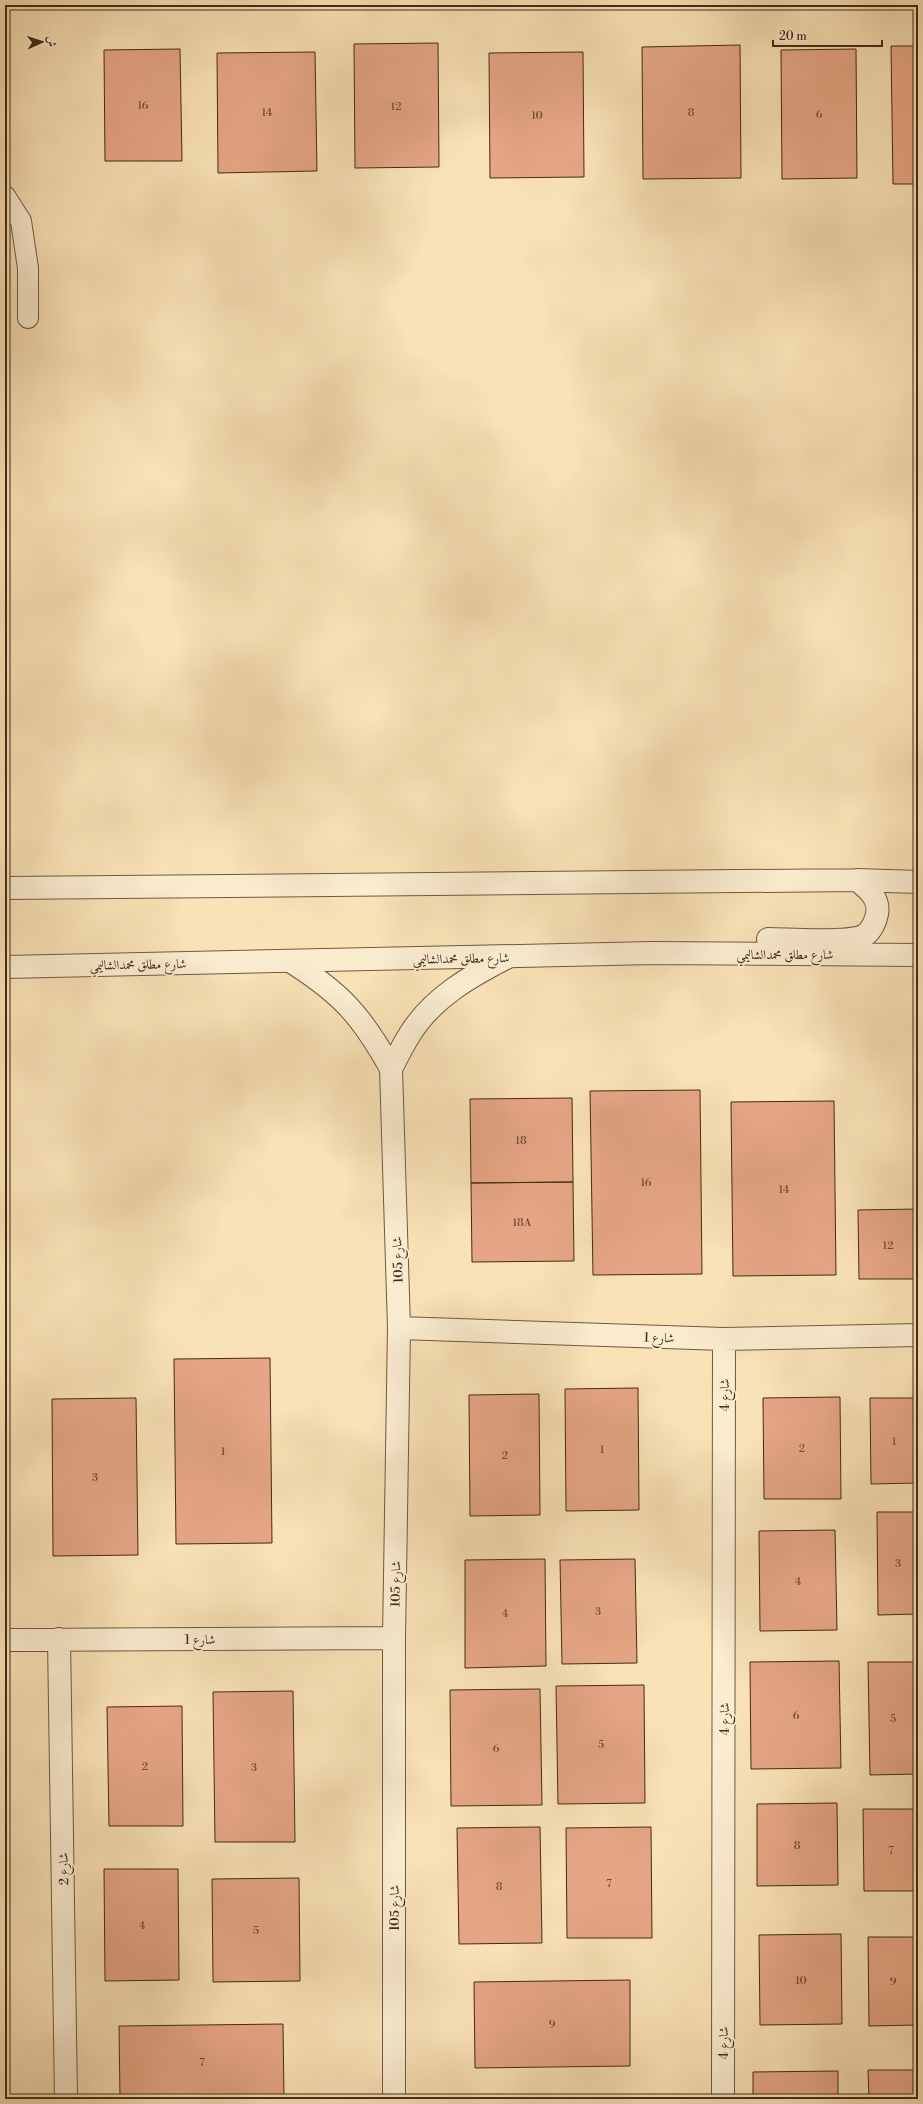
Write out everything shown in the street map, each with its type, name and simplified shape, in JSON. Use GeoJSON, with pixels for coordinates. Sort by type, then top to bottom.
{"type":"FeatureCollection","features":[{"type":"Feature","properties":{"kind":"street"},"geometry":{"type":"LineString","coordinates":[[5,888],[857,880],[918,882]]}},
{"type":"Feature","properties":{"kind":"street"},"geometry":{"type":"LineString","coordinates":[[653,953],[685,941],[852,939],[866,934],[876,921],[878,909],[872,892],[857,880]]}},
{"type":"Feature","properties":{"kind":"street","name":"شارع مطلق محمدالشاليمي"},"geometry":{"type":"LineString","coordinates":[[5,967],[653,953],[918,955]]}},
{"type":"Feature","properties":{"kind":"street"},"geometry":{"type":"LineString","coordinates":[[391,1069],[411,1032],[438,1001],[471,976],[508,957]]}},
{"type":"Feature","properties":{"kind":"street","name":"شارع 105"},"geometry":{"type":"LineString","coordinates":[[290,961],[322,981],[350,1006],[373,1036],[391,1069],[399,1328],[394,1638],[394,2099]]}},
{"type":"Feature","properties":{"kind":"street","name":"شارع 1"},"geometry":{"type":"LineString","coordinates":[[399,1328],[724,1339],[918,1335]]}},
{"type":"Feature","properties":{"kind":"street","name":"شارع 4"},"geometry":{"type":"LineString","coordinates":[[723,2099],[724,1339]]}},
{"type":"Feature","properties":{"kind":"street","name":"شارع 1"},"geometry":{"type":"LineString","coordinates":[[5,1640],[394,1638]]}},
{"type":"Feature","properties":{"kind":"street","name":"شارع 2"},"geometry":{"type":"LineString","coordinates":[[59,1639],[66,2099]]}},
{"type":"Feature","properties":{"kind":"lane"},"geometry":{"type":"LineString","coordinates":[[5,196],[21,221],[28,268],[28,318]]}},
{"type":"Feature","properties":{"kind":"building"},"geometry":{"type":"Polygon","coordinates":[[[438,43],[439,167],[355,168],[354,44],[438,43]]]}},
{"type":"Feature","properties":{"kind":"building"},"geometry":{"type":"Polygon","coordinates":[[[740,45],[741,178],[643,179],[642,47],[740,45]]]}},
{"type":"Feature","properties":{"kind":"building"},"geometry":{"type":"Polygon","coordinates":[[[891,46],[918,46],[918,184],[893,184],[891,46]]]}},
{"type":"Feature","properties":{"kind":"building"},"geometry":{"type":"Polygon","coordinates":[[[180,49],[182,161],[105,161],[104,50],[180,49]]]}},
{"type":"Feature","properties":{"kind":"building"},"geometry":{"type":"Polygon","coordinates":[[[856,49],[857,178],[782,179],[781,50],[856,49]]]}},
{"type":"Feature","properties":{"kind":"building"},"geometry":{"type":"Polygon","coordinates":[[[315,52],[317,171],[218,173],[217,53],[315,52]]]}},
{"type":"Feature","properties":{"kind":"building"},"geometry":{"type":"Polygon","coordinates":[[[583,52],[584,177],[490,178],[489,53],[583,52]]]}},
{"type":"Feature","properties":{"kind":"building"},"geometry":{"type":"Polygon","coordinates":[[[700,1090],[702,1274],[593,1275],[590,1091],[700,1090]]]}},
{"type":"Feature","properties":{"kind":"building"},"geometry":{"type":"Polygon","coordinates":[[[572,1098],[573,1182],[471,1183],[470,1099],[572,1098]]]}},
{"type":"Feature","properties":{"kind":"building"},"geometry":{"type":"Polygon","coordinates":[[[834,1101],[836,1275],[733,1276],[731,1102],[834,1101]]]}},
{"type":"Feature","properties":{"kind":"building"},"geometry":{"type":"Polygon","coordinates":[[[573,1182],[574,1261],[472,1262],[471,1183],[573,1182]]]}},
{"type":"Feature","properties":{"kind":"building"},"geometry":{"type":"Polygon","coordinates":[[[918,1209],[918,1279],[859,1279],[858,1210],[918,1209]]]}},
{"type":"Feature","properties":{"kind":"building"},"geometry":{"type":"Polygon","coordinates":[[[270,1358],[272,1543],[176,1544],[174,1359],[270,1358]]]}},
{"type":"Feature","properties":{"kind":"building"},"geometry":{"type":"Polygon","coordinates":[[[638,1388],[639,1510],[566,1511],[565,1389],[638,1388]]]}},
{"type":"Feature","properties":{"kind":"building"},"geometry":{"type":"Polygon","coordinates":[[[539,1394],[540,1515],[470,1516],[469,1395],[539,1394]]]}},
{"type":"Feature","properties":{"kind":"building"},"geometry":{"type":"Polygon","coordinates":[[[840,1397],[841,1499],[764,1499],[763,1398],[840,1397]]]}},
{"type":"Feature","properties":{"kind":"building"},"geometry":{"type":"Polygon","coordinates":[[[136,1398],[138,1555],[53,1556],[52,1399],[136,1398]]]}},
{"type":"Feature","properties":{"kind":"building"},"geometry":{"type":"Polygon","coordinates":[[[870,1398],[918,1398],[918,1483],[871,1484],[870,1398]]]}},
{"type":"Feature","properties":{"kind":"building"},"geometry":{"type":"Polygon","coordinates":[[[877,1512],[918,1512],[918,1614],[878,1615],[877,1512]]]}},
{"type":"Feature","properties":{"kind":"building"},"geometry":{"type":"Polygon","coordinates":[[[835,1530],[837,1630],[760,1631],[759,1531],[835,1530]]]}},
{"type":"Feature","properties":{"kind":"building"},"geometry":{"type":"Polygon","coordinates":[[[545,1559],[546,1666],[465,1668],[465,1560],[545,1559]]]}},
{"type":"Feature","properties":{"kind":"building"},"geometry":{"type":"Polygon","coordinates":[[[635,1559],[637,1663],[562,1664],[560,1560],[635,1559]]]}},
{"type":"Feature","properties":{"kind":"building"},"geometry":{"type":"Polygon","coordinates":[[[839,1661],[841,1768],[751,1769],[750,1662],[839,1661]]]}},
{"type":"Feature","properties":{"kind":"building"},"geometry":{"type":"Polygon","coordinates":[[[868,1662],[918,1662],[918,1774],[870,1775],[868,1662]]]}},
{"type":"Feature","properties":{"kind":"building"},"geometry":{"type":"Polygon","coordinates":[[[644,1685],[645,1803],[558,1804],[556,1686],[644,1685]]]}},
{"type":"Feature","properties":{"kind":"building"},"geometry":{"type":"Polygon","coordinates":[[[540,1689],[542,1805],[451,1806],[450,1690],[540,1689]]]}},
{"type":"Feature","properties":{"kind":"building"},"geometry":{"type":"Polygon","coordinates":[[[293,1691],[295,1842],[215,1842],[213,1692],[293,1691]]]}},
{"type":"Feature","properties":{"kind":"building"},"geometry":{"type":"Polygon","coordinates":[[[182,1706],[183,1826],[109,1826],[107,1707],[182,1706]]]}},
{"type":"Feature","properties":{"kind":"building"},"geometry":{"type":"Polygon","coordinates":[[[837,1803],[838,1885],[757,1886],[757,1804],[837,1803]]]}},
{"type":"Feature","properties":{"kind":"building"},"geometry":{"type":"Polygon","coordinates":[[[863,1809],[918,1809],[918,1891],[864,1891],[863,1809]]]}},
{"type":"Feature","properties":{"kind":"building"},"geometry":{"type":"Polygon","coordinates":[[[540,1827],[542,1943],[459,1944],[457,1828],[540,1827]]]}},
{"type":"Feature","properties":{"kind":"building"},"geometry":{"type":"Polygon","coordinates":[[[651,1827],[652,1938],[567,1938],[566,1828],[651,1827]]]}},
{"type":"Feature","properties":{"kind":"building"},"geometry":{"type":"Polygon","coordinates":[[[104,1869],[178,1869],[179,1980],[105,1981],[104,1869]]]}},
{"type":"Feature","properties":{"kind":"building"},"geometry":{"type":"Polygon","coordinates":[[[299,1878],[300,1981],[213,1982],[212,1879],[299,1878]]]}},
{"type":"Feature","properties":{"kind":"building"},"geometry":{"type":"Polygon","coordinates":[[[841,1934],[842,2024],[760,2025],[759,1935],[841,1934]]]}},
{"type":"Feature","properties":{"kind":"building"},"geometry":{"type":"Polygon","coordinates":[[[868,1937],[918,1937],[918,2025],[869,2026],[868,1937]]]}},
{"type":"Feature","properties":{"kind":"building"},"geometry":{"type":"Polygon","coordinates":[[[630,1980],[630,2066],[475,2068],[474,1982],[630,1980]]]}},
{"type":"Feature","properties":{"kind":"building"},"geometry":{"type":"Polygon","coordinates":[[[283,2024],[284,2099],[120,2099],[119,2026],[283,2024]]]}},
{"type":"Feature","properties":{"kind":"building"},"geometry":{"type":"Polygon","coordinates":[[[868,2070],[918,2070],[918,2099],[869,2099],[868,2070]]]}},
{"type":"Feature","properties":{"kind":"building"},"geometry":{"type":"Polygon","coordinates":[[[838,2071],[838,2099],[753,2099],[753,2072],[838,2071]]]}}]}
